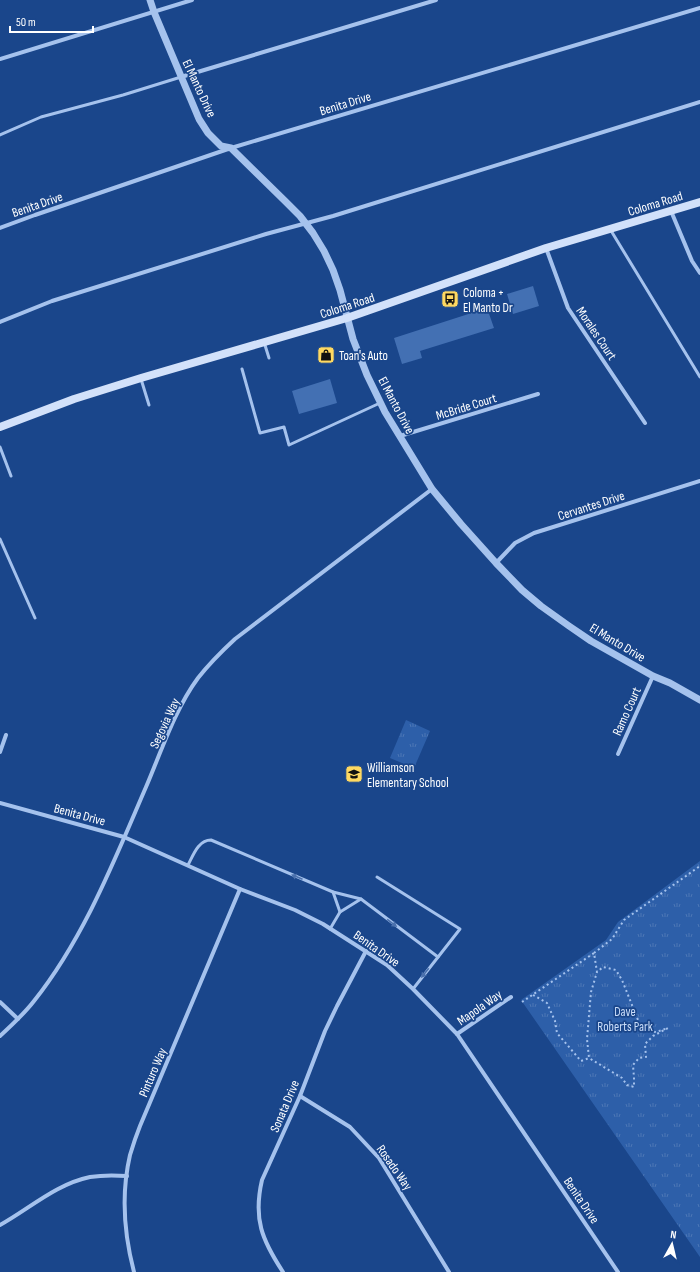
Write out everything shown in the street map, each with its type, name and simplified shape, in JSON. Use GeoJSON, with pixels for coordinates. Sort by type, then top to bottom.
{"type":"FeatureCollection","features":[{"type":"Feature","properties":{"kind":"main road","name":"Coloma Road"},"geometry":{"type":"LineString","coordinates":[[0,426],[74,399],[347,318],[546,248],[700,202]]}},
{"type":"Feature","properties":{"kind":"street","name":"El Manto Drive"},"geometry":{"type":"LineString","coordinates":[[150,0],[199,119],[208,133],[221,146],[231,148],[285,201],[306,224],[324,251],[340,290],[353,339],[367,375],[399,436],[432,489],[496,564],[522,590],[541,606],[569,626],[653,676],[670,683],[700,700]]}},
{"type":"Feature","properties":{"kind":"street"},"geometry":{"type":"LineString","coordinates":[[0,59],[192,0]]}},
{"type":"Feature","properties":{"kind":"street"},"geometry":{"type":"LineString","coordinates":[[181,77],[436,0]]}},
{"type":"Feature","properties":{"kind":"street","name":"Benita Drive"},"geometry":{"type":"LineString","coordinates":[[0,228],[231,148],[700,8]]}},
{"type":"Feature","properties":{"kind":"street"},"geometry":{"type":"LineString","coordinates":[[0,322],[52,301],[266,234],[306,224],[700,102]]}},
{"type":"Feature","properties":{"kind":"street"},"geometry":{"type":"LineString","coordinates":[[670,211],[692,261],[700,273]]}},
{"type":"Feature","properties":{"kind":"street","name":"Morales Court"},"geometry":{"type":"LineString","coordinates":[[546,248],[568,308],[644,423]]}},
{"type":"Feature","properties":{"kind":"street","name":"McBride Court"},"geometry":{"type":"LineString","coordinates":[[399,436],[538,394]]}},
{"type":"Feature","properties":{"kind":"street","name":"Cervantes Drive"},"geometry":{"type":"LineString","coordinates":[[496,564],[514,544],[534,533],[700,481]]}},
{"type":"Feature","properties":{"kind":"street","name":"Segovia Way"},"geometry":{"type":"LineString","coordinates":[[0,1036],[33,1002],[67,954],[86,921],[178,712],[198,678],[218,655],[241,634],[432,489]]}},
{"type":"Feature","properties":{"kind":"street","name":"Ramo Court"},"geometry":{"type":"LineString","coordinates":[[618,754],[653,676]]}},
{"type":"Feature","properties":{"kind":"street"},"geometry":{"type":"LineString","coordinates":[[0,752],[6,735]]}},
{"type":"Feature","properties":{"kind":"street","name":"Benita Drive"},"geometry":{"type":"LineString","coordinates":[[0,803],[124,837],[240,889],[295,910],[330,929],[387,965],[458,1034],[618,1272]]}},
{"type":"Feature","properties":{"kind":"street","name":"Pinturo Way"},"geometry":{"type":"LineString","coordinates":[[134,1272],[128,1248],[124,1202],[126,1176],[130,1155],[140,1126],[240,889]]}},
{"type":"Feature","properties":{"kind":"street","name":"Sonata Drive"},"geometry":{"type":"LineString","coordinates":[[283,1272],[265,1241],[260,1226],[258,1211],[262,1180],[300,1096],[325,1031],[366,951]]}},
{"type":"Feature","properties":{"kind":"street","name":"Mapola Way"},"geometry":{"type":"LineString","coordinates":[[458,1034],[511,997]]}},
{"type":"Feature","properties":{"kind":"street"},"geometry":{"type":"LineString","coordinates":[[0,1002],[18,1019]]}},
{"type":"Feature","properties":{"kind":"street","name":"Rosado Way"},"geometry":{"type":"LineString","coordinates":[[300,1096],[350,1127],[379,1158],[449,1272]]}},
{"type":"Feature","properties":{"kind":"street"},"geometry":{"type":"LineString","coordinates":[[0,1225],[35,1202],[72,1183],[89,1177],[126,1176]]}},
{"type":"Feature","properties":{"kind":"lane"},"geometry":{"type":"LineString","coordinates":[[0,135],[41,117],[123,95],[181,77]]}},
{"type":"Feature","properties":{"kind":"lane"},"geometry":{"type":"LineString","coordinates":[[610,229],[700,377]]}},
{"type":"Feature","properties":{"kind":"lane"},"geometry":{"type":"LineString","coordinates":[[264,342],[269,358]]}},
{"type":"Feature","properties":{"kind":"lane"},"geometry":{"type":"LineString","coordinates":[[242,369],[260,433],[284,428],[289,445],[381,403]]}},
{"type":"Feature","properties":{"kind":"lane"},"geometry":{"type":"LineString","coordinates":[[141,378],[149,405]]}},
{"type":"Feature","properties":{"kind":"lane"},"geometry":{"type":"LineString","coordinates":[[0,447],[12,476]]}},
{"type":"Feature","properties":{"kind":"lane"},"geometry":{"type":"LineString","coordinates":[[0,539],[35,618]]}},
{"type":"Feature","properties":{"kind":"lane"},"geometry":{"type":"LineString","coordinates":[[188,865],[200,844],[204,841],[211,840],[333,892],[361,899],[438,957]]}},
{"type":"Feature","properties":{"kind":"lane"},"geometry":{"type":"LineString","coordinates":[[376,877],[460,929],[413,989]]}},
{"type":"Feature","properties":{"kind":"lane"},"geometry":{"type":"LineString","coordinates":[[333,892],[340,912]]}},
{"type":"Feature","properties":{"kind":"lane"},"geometry":{"type":"LineString","coordinates":[[330,929],[340,912],[361,899]]}},
{"type":"Feature","properties":{"kind":"path"},"geometry":{"type":"LineString","coordinates":[[522,1002],[594,953],[612,939],[624,920],[700,866]]}},
{"type":"Feature","properties":{"kind":"path"},"geometry":{"type":"LineString","coordinates":[[589,1058],[587,1039],[591,992],[597,972],[594,953]]}},
{"type":"Feature","properties":{"kind":"path"},"geometry":{"type":"LineString","coordinates":[[589,1058],[622,1078],[628,1085],[634,1087],[633,1064],[639,1058],[646,1057],[645,1044],[653,1036],[668,1028],[656,1032],[642,1030],[622,980],[616,970],[602,967],[597,972]]}},
{"type":"Feature","properties":{"kind":"path"},"geometry":{"type":"LineString","coordinates":[[533,995],[547,1003],[555,1021],[557,1033],[576,1056],[581,1061],[589,1058]]}},
{"type":"Feature","properties":{"kind":"green space"},"geometry":{"type":"Polygon","coordinates":[[[406,720],[430,731],[414,768],[390,758],[406,720]]]}},
{"type":"Feature","properties":{"kind":"green space","name":"Dave Roberts Park"},"geometry":{"type":"Polygon","coordinates":[[[700,861],[700,1257],[521,1000],[606,940],[618,922],[700,861]]]}},
{"type":"Feature","properties":{"kind":"building"},"geometry":{"type":"Polygon","coordinates":[[[533,286],[539,306],[513,314],[507,294],[533,286]]]}},
{"type":"Feature","properties":{"kind":"building"},"geometry":{"type":"Polygon","coordinates":[[[487,308],[494,328],[420,351],[422,358],[402,364],[394,338],[487,308]]]}},
{"type":"Feature","properties":{"kind":"building"},"geometry":{"type":"Polygon","coordinates":[[[330,379],[337,403],[299,414],[292,391],[330,379]]]}},
{"type":"Feature","properties":{"kind":"place","name":"Coloma + El Manto Dr"},"geometry":{"type":"Point","coordinates":[450,299]}},
{"type":"Feature","properties":{"kind":"place","name":"Toan's Auto"},"geometry":{"type":"Point","coordinates":[326,355]}},
{"type":"Feature","properties":{"kind":"place","name":"Williamson Elementary School"},"geometry":{"type":"Point","coordinates":[354,774]}}]}
